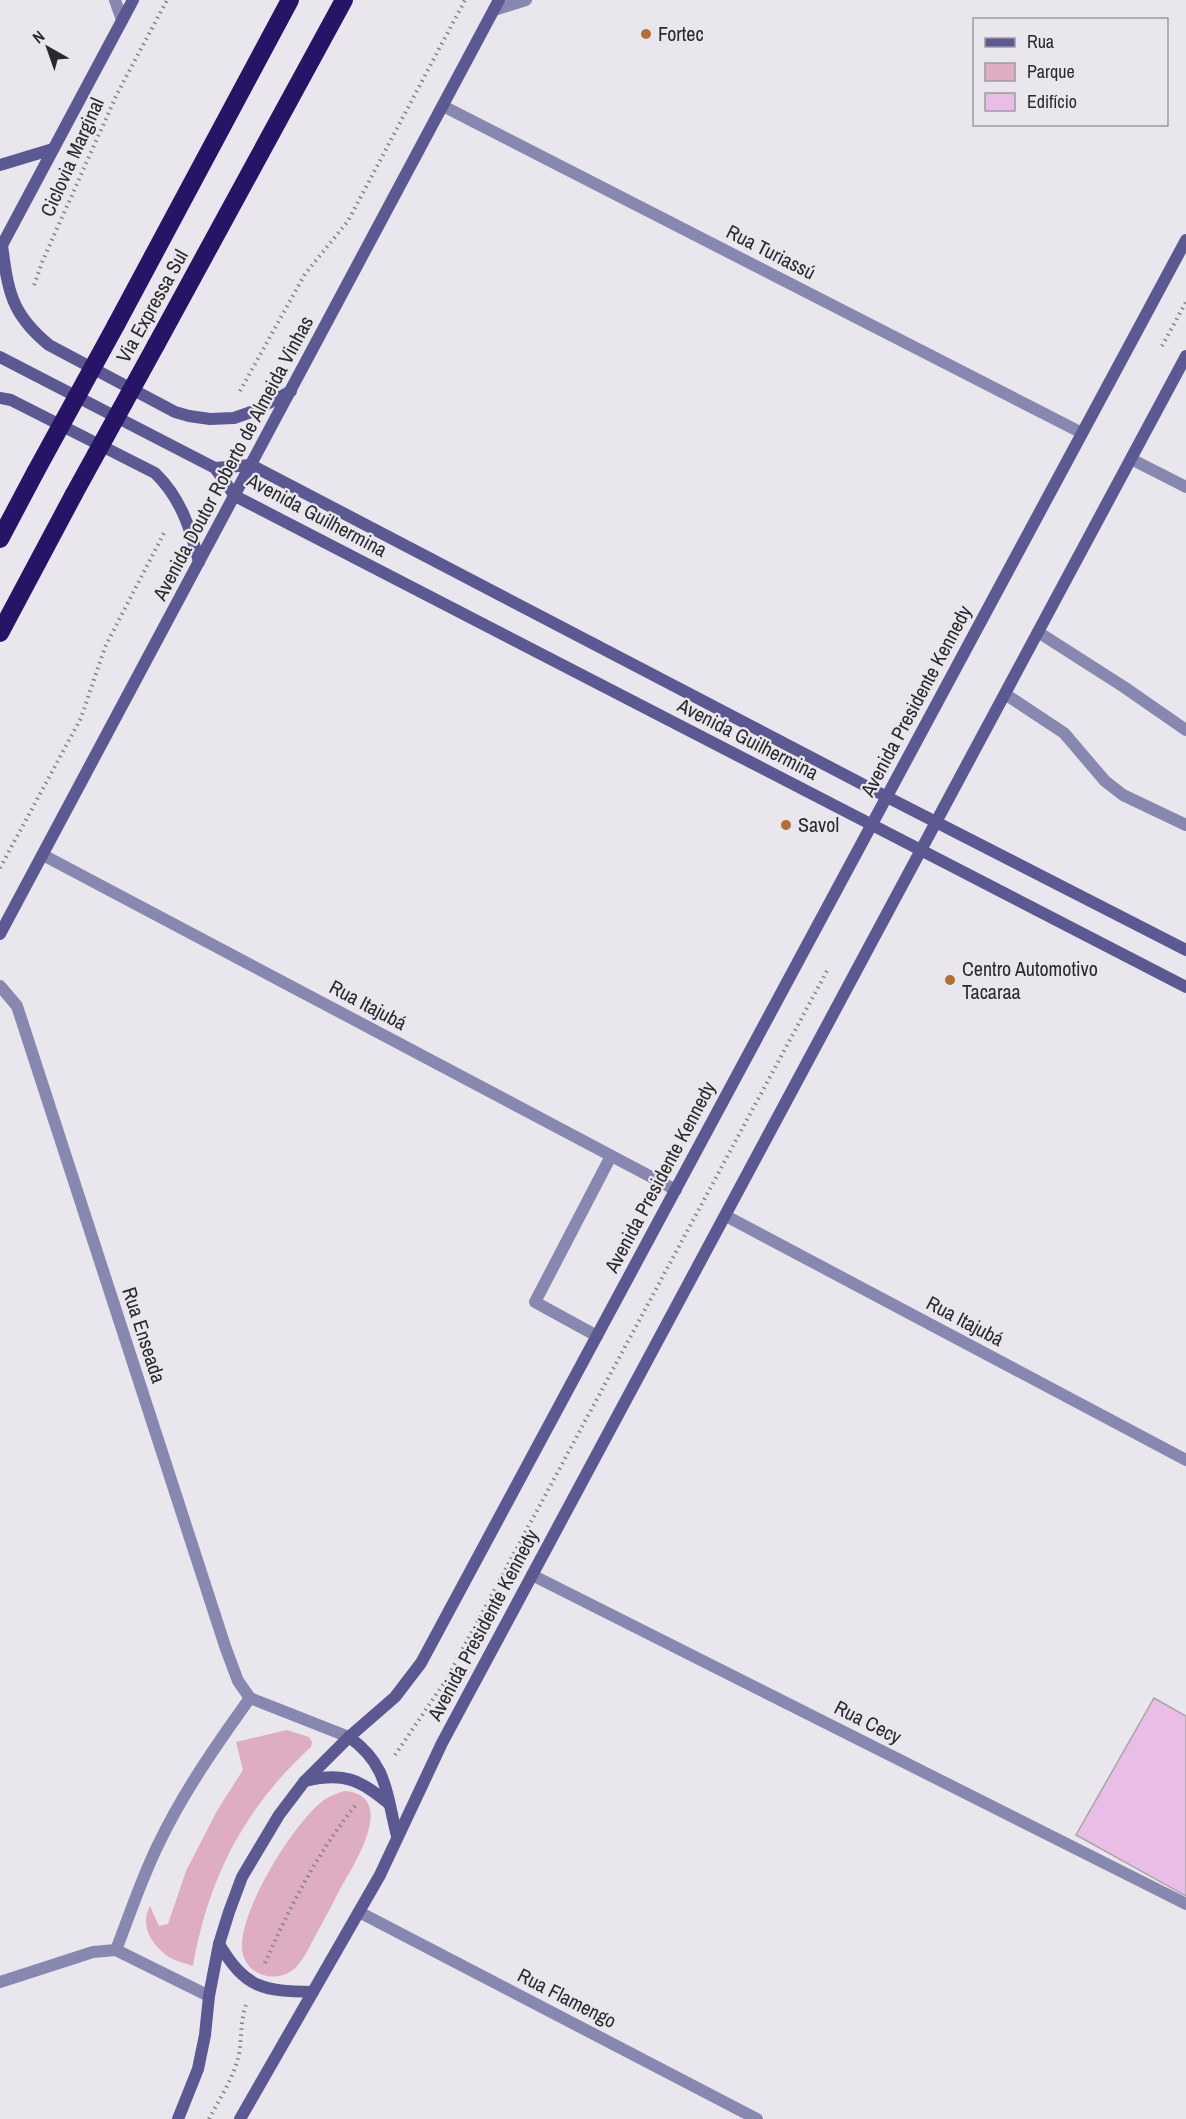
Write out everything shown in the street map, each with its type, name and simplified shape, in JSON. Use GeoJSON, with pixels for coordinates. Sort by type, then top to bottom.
{"type":"FeatureCollection","features":[{"type":"Feature","properties":{"kind":"highway","name":"Via Expressa Sul"},"geometry":{"type":"LineString","coordinates":[[0,539],[290,0]]}},
{"type":"Feature","properties":{"kind":"highway","name":"Via Expressa Sul"},"geometry":{"type":"LineString","coordinates":[[0,633],[344,0]]}},
{"type":"Feature","properties":{"kind":"main road"},"geometry":{"type":"LineString","coordinates":[[133,0],[1,247],[8,289],[16,307],[36,334],[49,345],[175,412],[210,418],[234,418],[254,411],[291,391]]}},
{"type":"Feature","properties":{"kind":"main road","name":"Avenida Doutor Roberto de Almeida Vinhas"},"geometry":{"type":"LineString","coordinates":[[0,934],[497,5]]}},
{"type":"Feature","properties":{"kind":"main road"},"geometry":{"type":"LineString","coordinates":[[0,165],[53,149]]}},
{"type":"Feature","properties":{"kind":"main road","name":"Avenida Presidente Kennedy"},"geometry":{"type":"LineString","coordinates":[[178,2119],[192,2087],[202,2051],[219,1944],[242,1877],[279,1815],[304,1782],[349,1737],[395,1697],[422,1663],[1186,240]]}},
{"type":"Feature","properties":{"kind":"main road","name":"Avenida Presidente Kennedy"},"geometry":{"type":"LineString","coordinates":[[240,2119],[380,1875],[442,1743],[1186,356]]}},
{"type":"Feature","properties":{"kind":"main road"},"geometry":{"type":"LineString","coordinates":[[0,357],[215,468]]}},
{"type":"Feature","properties":{"kind":"main road"},"geometry":{"type":"LineString","coordinates":[[0,398],[11,400],[154,473],[171,490],[184,513],[199,562]]}},
{"type":"Feature","properties":{"kind":"main road","name":"Avenida Guilhermina"},"geometry":{"type":"LineString","coordinates":[[215,468],[251,465],[887,797],[1186,950]]}},
{"type":"Feature","properties":{"kind":"main road","name":"Avenida Guilhermina"},"geometry":{"type":"LineString","coordinates":[[215,468],[235,496],[1186,987]]}},
{"type":"Feature","properties":{"kind":"main road"},"geometry":{"type":"LineString","coordinates":[[349,1737],[374,1759],[382,1774],[397,1836]]}},
{"type":"Feature","properties":{"kind":"main road"},"geometry":{"type":"LineString","coordinates":[[304,1782],[325,1777],[340,1777],[357,1781],[370,1788],[388,1803]]}},
{"type":"Feature","properties":{"kind":"main road"},"geometry":{"type":"LineString","coordinates":[[219,1944],[237,1969],[255,1985],[283,1992],[313,1992]]}},
{"type":"Feature","properties":{"kind":"street"},"geometry":{"type":"LineString","coordinates":[[115,0],[122,20]]}},
{"type":"Feature","properties":{"kind":"street"},"geometry":{"type":"LineString","coordinates":[[497,5],[526,0]]}},
{"type":"Feature","properties":{"kind":"street","name":"Rua Turiassú"},"geometry":{"type":"LineString","coordinates":[[443,106],[1082,433]]}},
{"type":"Feature","properties":{"kind":"street"},"geometry":{"type":"LineString","coordinates":[[1131,459],[1186,487]]}},
{"type":"Feature","properties":{"kind":"street"},"geometry":{"type":"LineString","coordinates":[[1038,632],[1186,730]]}},
{"type":"Feature","properties":{"kind":"street"},"geometry":{"type":"LineString","coordinates":[[1005,694],[1064,733],[1105,781],[1123,795],[1186,825]]}},
{"type":"Feature","properties":{"kind":"street","name":"Rua Itajubá"},"geometry":{"type":"LineString","coordinates":[[43,855],[676,1190]]}},
{"type":"Feature","properties":{"kind":"street","name":"Rua Enseada"},"geometry":{"type":"LineString","coordinates":[[0,986],[17,1006],[226,1649],[238,1681],[250,1698]]}},
{"type":"Feature","properties":{"kind":"street"},"geometry":{"type":"LineString","coordinates":[[597,1336],[535,1302],[611,1156]]}},
{"type":"Feature","properties":{"kind":"street","name":"Rua Itajubá"},"geometry":{"type":"LineString","coordinates":[[726,1216],[1186,1460]]}},
{"type":"Feature","properties":{"kind":"street","name":"Rua Cecy"},"geometry":{"type":"LineString","coordinates":[[532,1575],[1186,1904]]}},
{"type":"Feature","properties":{"kind":"street"},"geometry":{"type":"LineString","coordinates":[[116,1950],[146,1870],[160,1841],[208,1756],[250,1698],[349,1737]]}},
{"type":"Feature","properties":{"kind":"street","name":"Rua Flamengo"},"geometry":{"type":"LineString","coordinates":[[359,1912],[738,2115],[757,2119]]}},
{"type":"Feature","properties":{"kind":"street"},"geometry":{"type":"LineString","coordinates":[[0,1982],[93,1952],[116,1950],[209,1996]]}},
{"type":"Feature","properties":{"kind":"path","name":"Ciclovia Marginal"},"geometry":{"type":"LineString","coordinates":[[16,307],[31,291],[117,94],[167,0]]}},
{"type":"Feature","properties":{"kind":"green space"},"geometry":{"type":"Polygon","coordinates":[[[287,1730],[309,1737],[312,1742],[311,1747],[267,1794],[233,1846],[208,1903],[193,1966],[172,1959],[155,1945],[148,1933],[146,1920],[150,1906],[159,1926],[168,1924],[186,1871],[218,1809],[243,1770],[236,1742],[287,1730]]]}},
{"type":"Feature","properties":{"kind":"green space"},"geometry":{"type":"Polygon","coordinates":[[[345,1791],[361,1796],[369,1805],[371,1818],[362,1849],[299,1964],[283,1975],[260,1974],[248,1964],[242,1949],[243,1933],[259,1891],[298,1827],[327,1798],[345,1791]]]}},
{"type":"Feature","properties":{"kind":"building"},"geometry":{"type":"Polygon","coordinates":[[[1154,1698],[1186,1716],[1186,1896],[1076,1835],[1154,1698]]]}},
{"type":"Feature","properties":{"kind":"place","name":"Fortec"},"geometry":{"type":"Point","coordinates":[646,34]}},
{"type":"Feature","properties":{"kind":"place","name":"Savol"},"geometry":{"type":"Point","coordinates":[786,825]}},
{"type":"Feature","properties":{"kind":"place","name":"Centro Automotivo Tacaraa"},"geometry":{"type":"Point","coordinates":[950,980]}}]}
